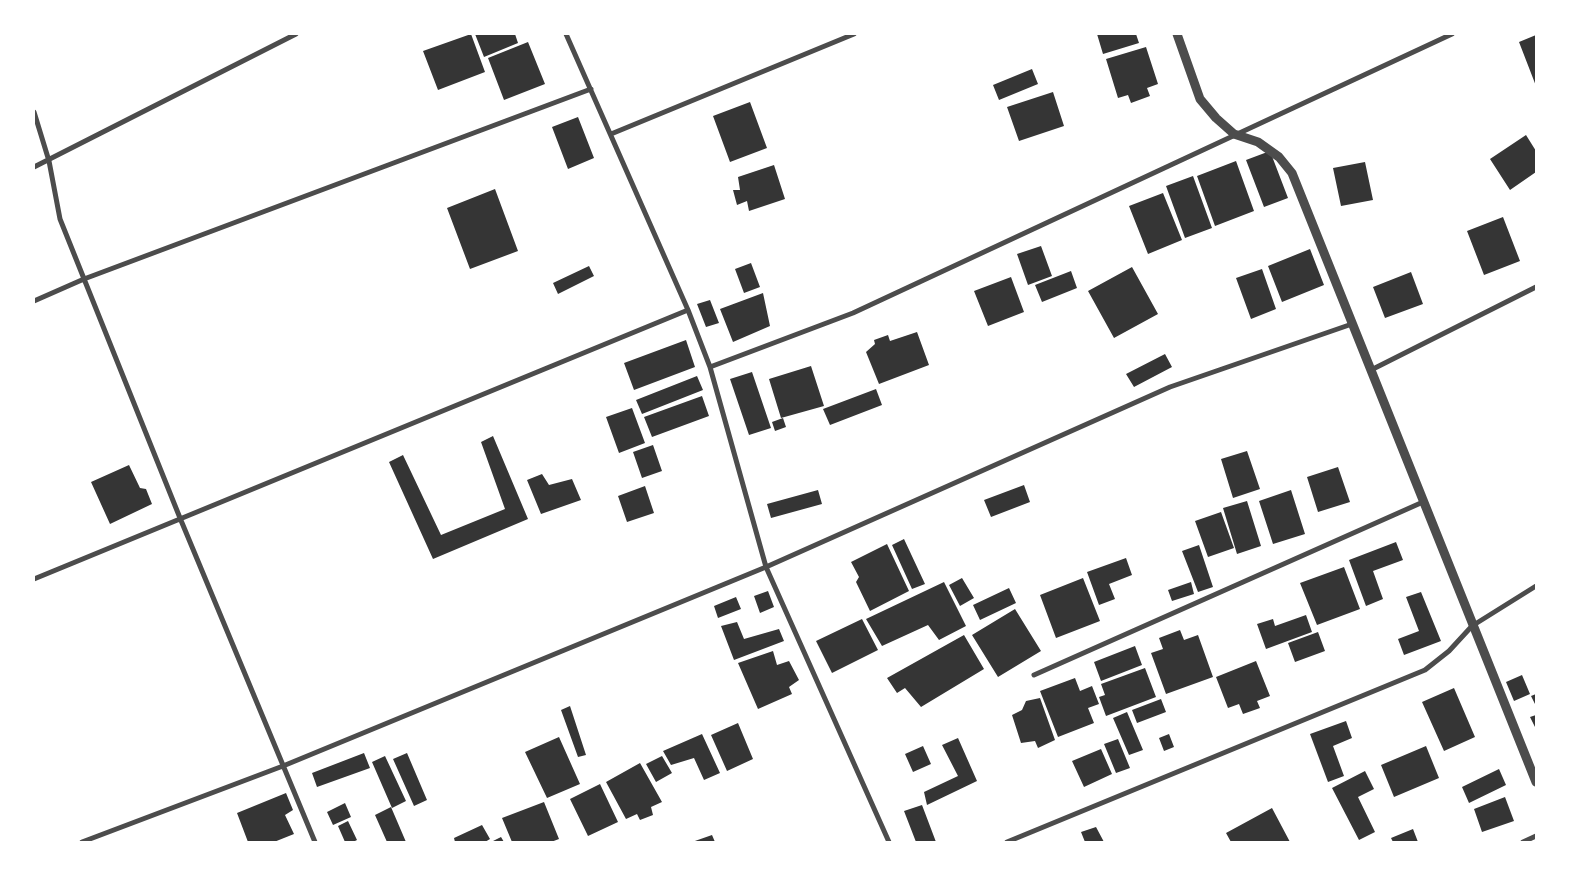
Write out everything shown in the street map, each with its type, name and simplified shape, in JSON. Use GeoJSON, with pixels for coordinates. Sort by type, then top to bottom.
{"type":"FeatureCollection","features":[{"type":"Feature","properties":{"kind":"street"},"geometry":{"type":"LineString","coordinates":[[34,167],[50,161],[296,34]]}},
{"type":"Feature","properties":{"kind":"street"},"geometry":{"type":"LineString","coordinates":[[566,34],[688,310],[710,367],[766,567],[889,842]]}},
{"type":"Feature","properties":{"kind":"street"},"geometry":{"type":"LineString","coordinates":[[611,134],[854,34]]}},
{"type":"Feature","properties":{"kind":"street"},"geometry":{"type":"LineString","coordinates":[[1176,34],[1200,99],[1216,118],[1234,134],[1258,142],[1279,157],[1292,173],[1536,782]]}},
{"type":"Feature","properties":{"kind":"street"},"geometry":{"type":"LineString","coordinates":[[710,367],[853,313],[1452,34]]}},
{"type":"Feature","properties":{"kind":"street"},"geometry":{"type":"LineString","coordinates":[[34,301],[84,278],[591,89]]}},
{"type":"Feature","properties":{"kind":"street"},"geometry":{"type":"LineString","coordinates":[[34,112],[50,161],[60,219],[180,518],[315,842]]}},
{"type":"Feature","properties":{"kind":"street"},"geometry":{"type":"LineString","coordinates":[[1370,370],[1536,287]]}},
{"type":"Feature","properties":{"kind":"street"},"geometry":{"type":"LineString","coordinates":[[34,579],[688,310]]}},
{"type":"Feature","properties":{"kind":"street"},"geometry":{"type":"LineString","coordinates":[[82,842],[283,766],[766,567],[1170,388],[1352,324]]}},
{"type":"Feature","properties":{"kind":"street"},"geometry":{"type":"LineString","coordinates":[[1034,675],[1423,502]]}},
{"type":"Feature","properties":{"kind":"street"},"geometry":{"type":"LineString","coordinates":[[1007,842],[1425,670],[1449,651],[1472,626],[1536,586]]}},
{"type":"Feature","properties":{"kind":"street"},"geometry":{"type":"LineString","coordinates":[[1523,842],[1536,836]]}},
{"type":"Feature","properties":{"kind":"building"},"geometry":{"type":"Polygon","coordinates":[[[471,34],[485,72],[438,90],[423,51],[471,34]]]}},
{"type":"Feature","properties":{"kind":"building"},"geometry":{"type":"Polygon","coordinates":[[[475,34],[515,34],[518,43],[484,57],[475,34]]]}},
{"type":"Feature","properties":{"kind":"building"},"geometry":{"type":"Polygon","coordinates":[[[1097,34],[1136,34],[1139,43],[1103,54],[1097,34]]]}},
{"type":"Feature","properties":{"kind":"building"},"geometry":{"type":"Polygon","coordinates":[[[1536,35],[1536,86],[1519,42],[1536,35]]]}},
{"type":"Feature","properties":{"kind":"building"},"geometry":{"type":"Polygon","coordinates":[[[528,42],[545,84],[504,100],[488,58],[528,42]]]}},
{"type":"Feature","properties":{"kind":"building"},"geometry":{"type":"Polygon","coordinates":[[[1146,47],[1158,84],[1147,88],[1150,96],[1131,103],[1128,95],[1118,98],[1106,59],[1146,47]]]}},
{"type":"Feature","properties":{"kind":"building"},"geometry":{"type":"Polygon","coordinates":[[[1032,69],[1038,84],[999,100],[993,85],[1032,69]]]}},
{"type":"Feature","properties":{"kind":"building"},"geometry":{"type":"Polygon","coordinates":[[[1053,92],[1064,126],[1019,141],[1007,107],[1053,92]]]}},
{"type":"Feature","properties":{"kind":"building"},"geometry":{"type":"Polygon","coordinates":[[[750,102],[767,148],[730,162],[713,116],[750,102]]]}},
{"type":"Feature","properties":{"kind":"building"},"geometry":{"type":"Polygon","coordinates":[[[578,117],[594,158],[568,169],[552,127],[578,117]]]}},
{"type":"Feature","properties":{"kind":"building"},"geometry":{"type":"Polygon","coordinates":[[[1526,135],[1536,151],[1536,172],[1510,190],[1490,159],[1526,135]]]}},
{"type":"Feature","properties":{"kind":"building"},"geometry":{"type":"Polygon","coordinates":[[[1270,151],[1288,198],[1264,207],[1246,160],[1270,151]]]}},
{"type":"Feature","properties":{"kind":"building"},"geometry":{"type":"Polygon","coordinates":[[[1236,161],[1254,211],[1215,226],[1197,176],[1236,161]]]}},
{"type":"Feature","properties":{"kind":"building"},"geometry":{"type":"Polygon","coordinates":[[[1365,162],[1373,200],[1341,206],[1333,168],[1365,162]]]}},
{"type":"Feature","properties":{"kind":"building"},"geometry":{"type":"Polygon","coordinates":[[[774,165],[785,199],[749,211],[747,201],[737,205],[733,190],[740,190],[738,177],[774,165]]]}},
{"type":"Feature","properties":{"kind":"building"},"geometry":{"type":"Polygon","coordinates":[[[1193,176],[1212,228],[1185,238],[1166,186],[1193,176]]]}},
{"type":"Feature","properties":{"kind":"building"},"geometry":{"type":"Polygon","coordinates":[[[495,189],[518,251],[470,269],[447,208],[495,189]]]}},
{"type":"Feature","properties":{"kind":"building"},"geometry":{"type":"Polygon","coordinates":[[[1163,193],[1182,240],[1148,254],[1129,206],[1163,193]]]}},
{"type":"Feature","properties":{"kind":"building"},"geometry":{"type":"Polygon","coordinates":[[[1503,217],[1520,261],[1484,275],[1467,231],[1503,217]]]}},
{"type":"Feature","properties":{"kind":"building"},"geometry":{"type":"Polygon","coordinates":[[[1041,246],[1052,276],[1028,285],[1017,254],[1041,246]]]}},
{"type":"Feature","properties":{"kind":"building"},"geometry":{"type":"Polygon","coordinates":[[[1310,249],[1324,285],[1282,302],[1268,266],[1310,249]]]}},
{"type":"Feature","properties":{"kind":"building"},"geometry":{"type":"Polygon","coordinates":[[[751,263],[760,287],[744,293],[735,269],[751,263]]]}},
{"type":"Feature","properties":{"kind":"building"},"geometry":{"type":"Polygon","coordinates":[[[589,266],[594,276],[558,294],[553,283],[589,266]]]}},
{"type":"Feature","properties":{"kind":"building"},"geometry":{"type":"Polygon","coordinates":[[[1132,267],[1158,314],[1114,338],[1088,291],[1132,267]]]}},
{"type":"Feature","properties":{"kind":"building"},"geometry":{"type":"Polygon","coordinates":[[[1262,269],[1276,309],[1251,319],[1236,278],[1262,269]]]}},
{"type":"Feature","properties":{"kind":"building"},"geometry":{"type":"Polygon","coordinates":[[[1071,271],[1077,288],[1042,302],[1035,285],[1071,271]]]}},
{"type":"Feature","properties":{"kind":"building"},"geometry":{"type":"Polygon","coordinates":[[[1411,272],[1423,304],[1385,318],[1373,287],[1411,272]]]}},
{"type":"Feature","properties":{"kind":"building"},"geometry":{"type":"Polygon","coordinates":[[[1011,277],[1024,312],[988,326],[974,291],[1011,277]]]}},
{"type":"Feature","properties":{"kind":"building"},"geometry":{"type":"Polygon","coordinates":[[[763,293],[770,326],[733,342],[720,309],[763,293]]]}},
{"type":"Feature","properties":{"kind":"building"},"geometry":{"type":"Polygon","coordinates":[[[710,300],[719,323],[706,327],[697,304],[710,300]]]}},
{"type":"Feature","properties":{"kind":"building"},"geometry":{"type":"Polygon","coordinates":[[[917,332],[929,365],[879,384],[866,352],[875,344],[874,340],[888,335],[890,341],[917,332]]]}},
{"type":"Feature","properties":{"kind":"building"},"geometry":{"type":"Polygon","coordinates":[[[686,340],[695,367],[634,390],[624,363],[686,340]]]}},
{"type":"Feature","properties":{"kind":"building"},"geometry":{"type":"Polygon","coordinates":[[[1165,354],[1172,367],[1134,387],[1126,374],[1165,354]]]}},
{"type":"Feature","properties":{"kind":"building"},"geometry":{"type":"Polygon","coordinates":[[[811,366],[824,406],[781,418],[769,379],[811,366]]]}},
{"type":"Feature","properties":{"kind":"building"},"geometry":{"type":"Polygon","coordinates":[[[752,372],[771,428],[749,435],[730,379],[752,372]]]}},
{"type":"Feature","properties":{"kind":"building"},"geometry":{"type":"Polygon","coordinates":[[[697,376],[703,390],[642,414],[636,400],[697,376]]]}},
{"type":"Feature","properties":{"kind":"building"},"geometry":{"type":"Polygon","coordinates":[[[876,389],[882,405],[830,425],[823,409],[876,389]]]}},
{"type":"Feature","properties":{"kind":"building"},"geometry":{"type":"Polygon","coordinates":[[[702,396],[709,416],[652,437],[644,417],[702,396]]]}},
{"type":"Feature","properties":{"kind":"building"},"geometry":{"type":"Polygon","coordinates":[[[632,408],[645,443],[619,453],[606,417],[632,408]]]}},
{"type":"Feature","properties":{"kind":"building"},"geometry":{"type":"Polygon","coordinates":[[[783,418],[786,427],[775,431],[772,422],[783,418]]]}},
{"type":"Feature","properties":{"kind":"building"},"geometry":{"type":"Polygon","coordinates":[[[493,436],[528,519],[433,559],[389,462],[403,455],[441,535],[505,509],[481,442],[493,436]]]}},
{"type":"Feature","properties":{"kind":"building"},"geometry":{"type":"Polygon","coordinates":[[[653,445],[662,471],[642,478],[633,452],[653,445]]]}},
{"type":"Feature","properties":{"kind":"building"},"geometry":{"type":"Polygon","coordinates":[[[1247,451],[1260,489],[1233,498],[1221,459],[1247,451]]]}},
{"type":"Feature","properties":{"kind":"building"},"geometry":{"type":"Polygon","coordinates":[[[129,465],[140,488],[146,489],[152,504],[110,524],[91,482],[129,465]]]}},
{"type":"Feature","properties":{"kind":"building"},"geometry":{"type":"Polygon","coordinates":[[[1338,467],[1350,502],[1318,512],[1307,477],[1338,467]]]}},
{"type":"Feature","properties":{"kind":"building"},"geometry":{"type":"Polygon","coordinates":[[[542,474],[549,485],[572,479],[581,500],[541,514],[527,480],[542,474]]]}},
{"type":"Feature","properties":{"kind":"building"},"geometry":{"type":"Polygon","coordinates":[[[1024,485],[1030,502],[991,517],[984,500],[1024,485]]]}},
{"type":"Feature","properties":{"kind":"building"},"geometry":{"type":"Polygon","coordinates":[[[645,486],[654,513],[627,522],[618,496],[645,486]]]}},
{"type":"Feature","properties":{"kind":"building"},"geometry":{"type":"Polygon","coordinates":[[[818,490],[822,504],[771,518],[767,504],[818,490]]]}},
{"type":"Feature","properties":{"kind":"building"},"geometry":{"type":"Polygon","coordinates":[[[1291,490],[1305,534],[1273,544],[1259,501],[1291,490]]]}},
{"type":"Feature","properties":{"kind":"building"},"geometry":{"type":"Polygon","coordinates":[[[1247,501],[1261,546],[1237,554],[1223,508],[1247,501]]]}},
{"type":"Feature","properties":{"kind":"building"},"geometry":{"type":"Polygon","coordinates":[[[1221,512],[1234,548],[1208,557],[1195,521],[1221,512]]]}},
{"type":"Feature","properties":{"kind":"building"},"geometry":{"type":"Polygon","coordinates":[[[904,539],[925,584],[912,589],[892,545],[904,539]]]}},
{"type":"Feature","properties":{"kind":"building"},"geometry":{"type":"Polygon","coordinates":[[[1396,542],[1403,560],[1373,571],[1383,599],[1366,606],[1349,560],[1396,542]]]}},
{"type":"Feature","properties":{"kind":"building"},"geometry":{"type":"Polygon","coordinates":[[[887,544],[909,591],[870,611],[856,582],[859,577],[851,562],[887,544]]]}},
{"type":"Feature","properties":{"kind":"building"},"geometry":{"type":"Polygon","coordinates":[[[1199,545],[1213,587],[1198,592],[1182,551],[1199,545]]]}},
{"type":"Feature","properties":{"kind":"building"},"geometry":{"type":"Polygon","coordinates":[[[1126,558],[1132,575],[1109,584],[1115,599],[1099,605],[1087,572],[1126,558]]]}},
{"type":"Feature","properties":{"kind":"building"},"geometry":{"type":"Polygon","coordinates":[[[1344,567],[1360,609],[1317,625],[1300,583],[1344,567]]]}},
{"type":"Feature","properties":{"kind":"building"},"geometry":{"type":"Polygon","coordinates":[[[962,578],[974,598],[960,606],[949,585],[962,578]]]}},
{"type":"Feature","properties":{"kind":"building"},"geometry":{"type":"Polygon","coordinates":[[[1083,578],[1100,621],[1056,638],[1040,595],[1083,578]]]}},
{"type":"Feature","properties":{"kind":"building"},"geometry":{"type":"Polygon","coordinates":[[[944,582],[966,626],[939,640],[928,625],[882,646],[866,619],[944,582]]]}},
{"type":"Feature","properties":{"kind":"building"},"geometry":{"type":"Polygon","coordinates":[[[1191,582],[1194,594],[1172,601],[1168,590],[1191,582]]]}},
{"type":"Feature","properties":{"kind":"building"},"geometry":{"type":"Polygon","coordinates":[[[1009,588],[1016,603],[980,620],[973,605],[1009,588]]]}},
{"type":"Feature","properties":{"kind":"building"},"geometry":{"type":"Polygon","coordinates":[[[768,591],[774,607],[760,613],[754,596],[768,591]]]}},
{"type":"Feature","properties":{"kind":"building"},"geometry":{"type":"Polygon","coordinates":[[[1421,592],[1441,641],[1404,655],[1398,639],[1419,631],[1406,597],[1421,592]]]}},
{"type":"Feature","properties":{"kind":"building"},"geometry":{"type":"Polygon","coordinates":[[[736,597],[741,609],[718,618],[714,606],[736,597]]]}},
{"type":"Feature","properties":{"kind":"building"},"geometry":{"type":"Polygon","coordinates":[[[1015,609],[1041,651],[998,677],[972,635],[1015,609]]]}},
{"type":"Feature","properties":{"kind":"building"},"geometry":{"type":"Polygon","coordinates":[[[1306,615],[1312,632],[1266,649],[1257,624],[1273,619],[1275,626],[1306,615]]]}},
{"type":"Feature","properties":{"kind":"building"},"geometry":{"type":"Polygon","coordinates":[[[862,619],[878,650],[832,673],[816,641],[862,619]]]}},
{"type":"Feature","properties":{"kind":"building"},"geometry":{"type":"Polygon","coordinates":[[[737,622],[744,639],[779,629],[784,641],[734,660],[721,626],[737,622]]]}},
{"type":"Feature","properties":{"kind":"building"},"geometry":{"type":"Polygon","coordinates":[[[1180,630],[1184,640],[1198,635],[1213,677],[1166,694],[1151,653],[1163,649],[1159,638],[1180,630]]]}},
{"type":"Feature","properties":{"kind":"building"},"geometry":{"type":"Polygon","coordinates":[[[1318,632],[1325,651],[1295,662],[1288,643],[1318,632]]]}},
{"type":"Feature","properties":{"kind":"building"},"geometry":{"type":"Polygon","coordinates":[[[964,635],[984,669],[921,707],[905,688],[897,693],[887,678],[964,635]]]}},
{"type":"Feature","properties":{"kind":"building"},"geometry":{"type":"Polygon","coordinates":[[[1135,646],[1142,665],[1101,681],[1094,662],[1135,646]]]}},
{"type":"Feature","properties":{"kind":"building"},"geometry":{"type":"Polygon","coordinates":[[[773,651],[777,665],[789,661],[799,680],[789,687],[792,694],[758,709],[738,663],[773,651]]]}},
{"type":"Feature","properties":{"kind":"building"},"geometry":{"type":"Polygon","coordinates":[[[1256,661],[1270,696],[1257,701],[1260,708],[1243,714],[1239,704],[1228,708],[1216,677],[1256,661]]]}},
{"type":"Feature","properties":{"kind":"building"},"geometry":{"type":"Polygon","coordinates":[[[1145,668],[1156,697],[1106,716],[1099,697],[1105,695],[1101,684],[1145,668]]]}},
{"type":"Feature","properties":{"kind":"building"},"geometry":{"type":"Polygon","coordinates":[[[1522,675],[1530,694],[1514,701],[1506,682],[1522,675]]]}},
{"type":"Feature","properties":{"kind":"building"},"geometry":{"type":"Polygon","coordinates":[[[1075,678],[1080,691],[1092,686],[1099,704],[1088,708],[1094,723],[1058,737],[1040,691],[1075,678]]]}},
{"type":"Feature","properties":{"kind":"building"},"geometry":{"type":"Polygon","coordinates":[[[1454,688],[1475,737],[1444,751],[1422,702],[1454,688]]]}},
{"type":"Feature","properties":{"kind":"building"},"geometry":{"type":"Polygon","coordinates":[[[1536,694],[1536,706],[1531,696],[1536,694]]]}},
{"type":"Feature","properties":{"kind":"building"},"geometry":{"type":"Polygon","coordinates":[[[1040,698],[1055,740],[1038,748],[1035,741],[1021,743],[1012,715],[1022,710],[1026,701],[1040,698]]]}},
{"type":"Feature","properties":{"kind":"building"},"geometry":{"type":"Polygon","coordinates":[[[1161,699],[1166,712],[1137,723],[1132,710],[1161,699]]]}},
{"type":"Feature","properties":{"kind":"building"},"geometry":{"type":"Polygon","coordinates":[[[570,706],[586,755],[578,757],[561,710],[570,706]]]}},
{"type":"Feature","properties":{"kind":"building"},"geometry":{"type":"Polygon","coordinates":[[[1127,712],[1143,750],[1129,755],[1113,718],[1127,712]]]}},
{"type":"Feature","properties":{"kind":"building"},"geometry":{"type":"Polygon","coordinates":[[[1536,715],[1536,729],[1530,717],[1536,715]]]}},
{"type":"Feature","properties":{"kind":"building"},"geometry":{"type":"Polygon","coordinates":[[[1346,721],[1352,738],[1333,746],[1344,776],[1328,782],[1310,734],[1346,721]]]}},
{"type":"Feature","properties":{"kind":"building"},"geometry":{"type":"Polygon","coordinates":[[[738,723],[753,759],[727,771],[711,735],[738,723]]]}},
{"type":"Feature","properties":{"kind":"building"},"geometry":{"type":"Polygon","coordinates":[[[702,734],[720,773],[704,780],[694,758],[671,765],[663,751],[702,734]]]}},
{"type":"Feature","properties":{"kind":"building"},"geometry":{"type":"Polygon","coordinates":[[[1169,734],[1174,747],[1164,751],[1159,738],[1169,734]]]}},
{"type":"Feature","properties":{"kind":"building"},"geometry":{"type":"Polygon","coordinates":[[[559,737],[580,784],[547,798],[525,752],[559,737]]]}},
{"type":"Feature","properties":{"kind":"building"},"geometry":{"type":"Polygon","coordinates":[[[958,738],[977,781],[927,805],[924,792],[958,776],[942,745],[958,738]]]}},
{"type":"Feature","properties":{"kind":"building"},"geometry":{"type":"Polygon","coordinates":[[[1118,739],[1130,768],[1116,773],[1104,744],[1118,739]]]}},
{"type":"Feature","properties":{"kind":"building"},"geometry":{"type":"Polygon","coordinates":[[[923,746],[931,764],[913,772],[905,754],[923,746]]]}},
{"type":"Feature","properties":{"kind":"building"},"geometry":{"type":"Polygon","coordinates":[[[1426,746],[1439,778],[1394,797],[1381,765],[1426,746]]]}},
{"type":"Feature","properties":{"kind":"building"},"geometry":{"type":"Polygon","coordinates":[[[1101,749],[1112,774],[1084,787],[1072,761],[1101,749]]]}},
{"type":"Feature","properties":{"kind":"building"},"geometry":{"type":"Polygon","coordinates":[[[364,753],[370,768],[317,787],[312,773],[364,753]]]}},
{"type":"Feature","properties":{"kind":"building"},"geometry":{"type":"Polygon","coordinates":[[[407,753],[427,800],[414,806],[393,759],[407,753]]]}},
{"type":"Feature","properties":{"kind":"building"},"geometry":{"type":"Polygon","coordinates":[[[385,756],[406,801],[392,808],[372,762],[385,756]]]}},
{"type":"Feature","properties":{"kind":"building"},"geometry":{"type":"Polygon","coordinates":[[[662,756],[672,773],[656,782],[646,764],[662,756]]]}},
{"type":"Feature","properties":{"kind":"building"},"geometry":{"type":"Polygon","coordinates":[[[640,763],[662,802],[651,807],[653,815],[640,820],[637,814],[626,819],[606,782],[640,763]]]}},
{"type":"Feature","properties":{"kind":"building"},"geometry":{"type":"Polygon","coordinates":[[[1499,769],[1506,785],[1469,803],[1462,787],[1499,769]]]}},
{"type":"Feature","properties":{"kind":"building"},"geometry":{"type":"Polygon","coordinates":[[[1365,771],[1374,789],[1358,797],[1375,832],[1359,840],[1332,788],[1365,771]]]}},
{"type":"Feature","properties":{"kind":"building"},"geometry":{"type":"Polygon","coordinates":[[[600,784],[618,822],[588,836],[570,799],[600,784]]]}},
{"type":"Feature","properties":{"kind":"building"},"geometry":{"type":"Polygon","coordinates":[[[286,793],[293,810],[285,815],[294,834],[274,842],[248,842],[237,813],[286,793]]]}},
{"type":"Feature","properties":{"kind":"building"},"geometry":{"type":"Polygon","coordinates":[[[1505,797],[1514,821],[1482,832],[1474,809],[1505,797]]]}},
{"type":"Feature","properties":{"kind":"building"},"geometry":{"type":"Polygon","coordinates":[[[544,802],[559,839],[551,842],[512,842],[502,818],[544,802]]]}},
{"type":"Feature","properties":{"kind":"building"},"geometry":{"type":"Polygon","coordinates":[[[345,803],[351,817],[333,825],[327,812],[345,803]]]}},
{"type":"Feature","properties":{"kind":"building"},"geometry":{"type":"Polygon","coordinates":[[[922,805],[936,842],[916,842],[904,811],[922,805]]]}},
{"type":"Feature","properties":{"kind":"building"},"geometry":{"type":"Polygon","coordinates":[[[391,807],[406,842],[387,842],[375,815],[391,807]]]}},
{"type":"Feature","properties":{"kind":"building"},"geometry":{"type":"Polygon","coordinates":[[[1272,808],[1290,842],[1231,842],[1226,833],[1272,808]]]}},
{"type":"Feature","properties":{"kind":"building"},"geometry":{"type":"Polygon","coordinates":[[[348,821],[357,840],[353,842],[345,842],[338,826],[348,821]]]}},
{"type":"Feature","properties":{"kind":"building"},"geometry":{"type":"Polygon","coordinates":[[[482,825],[490,839],[485,842],[455,842],[454,838],[482,825]]]}},
{"type":"Feature","properties":{"kind":"building"},"geometry":{"type":"Polygon","coordinates":[[[1096,827],[1104,842],[1085,842],[1081,832],[1096,827]]]}},
{"type":"Feature","properties":{"kind":"building"},"geometry":{"type":"Polygon","coordinates":[[[1413,829],[1418,842],[1393,842],[1391,838],[1413,829]]]}},
{"type":"Feature","properties":{"kind":"building"},"geometry":{"type":"Polygon","coordinates":[[[712,835],[715,842],[692,842],[712,835]]]}},
{"type":"Feature","properties":{"kind":"building"},"geometry":{"type":"Polygon","coordinates":[[[501,837],[504,842],[491,842],[501,837]]]}}]}
